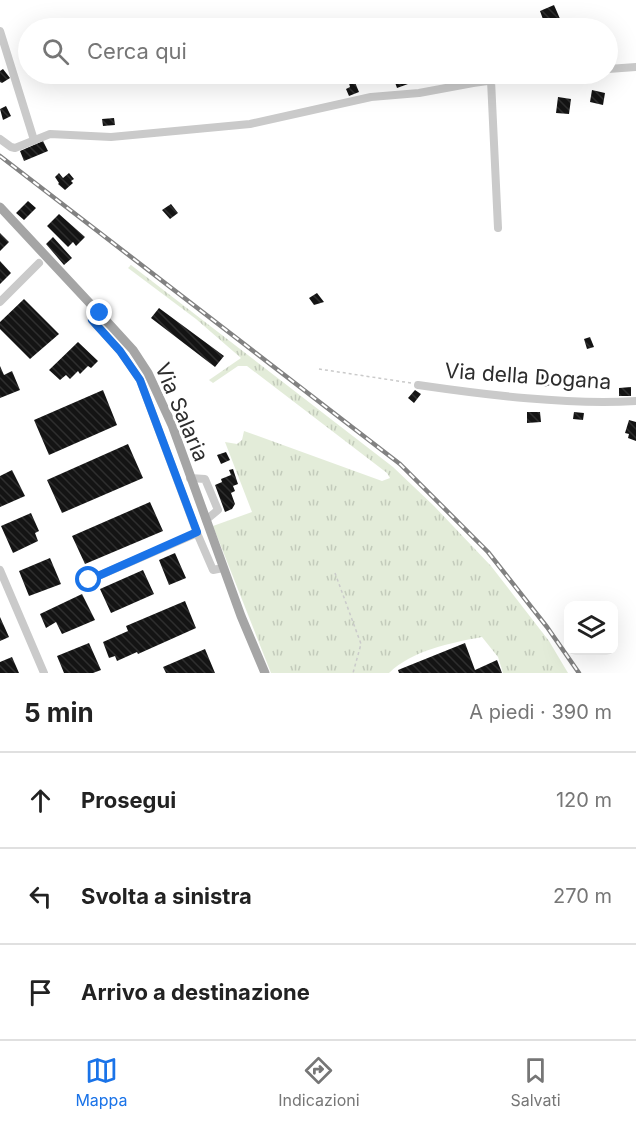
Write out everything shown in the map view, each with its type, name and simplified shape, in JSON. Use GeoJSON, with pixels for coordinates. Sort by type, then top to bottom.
{"type":"FeatureCollection","features":[{"type":"Feature","properties":{"kind":"main road","name":"Via Salaria"},"geometry":{"type":"LineString","coordinates":[[0,207],[133,350],[148,373],[172,425],[223,568],[265,673]]}},
{"type":"Feature","properties":{"kind":"street"},"geometry":{"type":"LineString","coordinates":[[0,31],[34,140]]}},
{"type":"Feature","properties":{"kind":"street"},"geometry":{"type":"LineString","coordinates":[[618,68],[636,67]]}},
{"type":"Feature","properties":{"kind":"street"},"geometry":{"type":"LineString","coordinates":[[0,139],[13,148],[53,134],[111,137],[250,124],[371,97],[419,93],[469,84]]}},
{"type":"Feature","properties":{"kind":"street"},"geometry":{"type":"LineString","coordinates":[[491,84],[498,228]]}},
{"type":"Feature","properties":{"kind":"street"},"geometry":{"type":"LineString","coordinates":[[0,302],[39,263]]}},
{"type":"Feature","properties":{"kind":"street"},"geometry":{"type":"LineString","coordinates":[[100,313],[92,320],[120,351],[140,380],[213,570],[223,568]]}},
{"type":"Feature","properties":{"kind":"street","name":"Via della Dogana"},"geometry":{"type":"LineString","coordinates":[[418,385],[551,399],[636,401]]}},
{"type":"Feature","properties":{"kind":"street"},"geometry":{"type":"LineString","coordinates":[[190,478],[205,479],[218,510],[206,520]]}},
{"type":"Feature","properties":{"kind":"street"},"geometry":{"type":"LineString","coordinates":[[89,580],[197,532]]}},
{"type":"Feature","properties":{"kind":"street"},"geometry":{"type":"LineString","coordinates":[[0,570],[44,673]]}},
{"type":"Feature","properties":{"kind":"path"},"geometry":{"type":"LineString","coordinates":[[319,369],[418,385]]}},
{"type":"Feature","properties":{"kind":"path"},"geometry":{"type":"LineString","coordinates":[[336,573],[361,644],[354,673]]}},
{"type":"Feature","properties":{"kind":"green space"},"geometry":{"type":"Polygon","coordinates":[[[131,265],[393,467],[491,566],[549,641],[568,673],[503,673],[498,657],[482,637],[421,653],[389,673],[271,673],[213,526],[252,512],[225,442],[237,444],[242,440],[244,431],[382,481],[390,478],[387,473],[247,366],[238,366],[213,383],[209,380],[241,358],[196,319],[128,268],[131,265]]]}},
{"type":"Feature","properties":{"kind":"building"},"geometry":{"type":"Polygon","coordinates":[[[554,5],[560,18],[543,18],[540,11],[554,5]]]}},
{"type":"Feature","properties":{"kind":"building"},"geometry":{"type":"Polygon","coordinates":[[[3,69],[10,78],[2,83],[0,82],[0,71],[3,69]]]}},
{"type":"Feature","properties":{"kind":"building"},"geometry":{"type":"Polygon","coordinates":[[[349,84],[356,84],[359,92],[349,96],[346,89],[350,87],[349,84]]]}},
{"type":"Feature","properties":{"kind":"building"},"geometry":{"type":"Polygon","coordinates":[[[396,84],[408,84],[397,88],[396,84]]]}},
{"type":"Feature","properties":{"kind":"building"},"geometry":{"type":"Polygon","coordinates":[[[592,90],[605,93],[603,105],[590,102],[592,90]]]}},
{"type":"Feature","properties":{"kind":"building"},"geometry":{"type":"Polygon","coordinates":[[[558,97],[571,99],[569,114],[556,113],[558,97]]]}},
{"type":"Feature","properties":{"kind":"building"},"geometry":{"type":"Polygon","coordinates":[[[6,106],[11,116],[3,120],[0,109],[6,106]]]}},
{"type":"Feature","properties":{"kind":"building"},"geometry":{"type":"Polygon","coordinates":[[[114,118],[115,125],[103,126],[102,119],[114,118]]]}},
{"type":"Feature","properties":{"kind":"building"},"geometry":{"type":"Polygon","coordinates":[[[43,141],[48,151],[24,161],[20,151],[43,141]]]}},
{"type":"Feature","properties":{"kind":"building"},"geometry":{"type":"Polygon","coordinates":[[[59,173],[63,178],[69,173],[74,179],[65,190],[58,184],[55,177],[59,173]]]}},
{"type":"Feature","properties":{"kind":"building"},"geometry":{"type":"Polygon","coordinates":[[[28,201],[36,208],[24,220],[16,213],[28,201]]]}},
{"type":"Feature","properties":{"kind":"building"},"geometry":{"type":"Polygon","coordinates":[[[171,204],[178,213],[170,219],[162,210],[171,204]]]}},
{"type":"Feature","properties":{"kind":"building"},"geometry":{"type":"Polygon","coordinates":[[[59,214],[85,237],[76,246],[73,242],[68,247],[47,226],[59,214]]]}},
{"type":"Feature","properties":{"kind":"building"},"geometry":{"type":"Polygon","coordinates":[[[0,233],[9,242],[0,251],[0,233]]]}},
{"type":"Feature","properties":{"kind":"building"},"geometry":{"type":"Polygon","coordinates":[[[53,237],[72,258],[64,265],[46,244],[53,237]]]}},
{"type":"Feature","properties":{"kind":"building"},"geometry":{"type":"Polygon","coordinates":[[[0,261],[11,273],[0,284],[0,261]]]}},
{"type":"Feature","properties":{"kind":"building"},"geometry":{"type":"Polygon","coordinates":[[[317,293],[324,302],[314,305],[309,298],[317,293]]]}},
{"type":"Feature","properties":{"kind":"building"},"geometry":{"type":"Polygon","coordinates":[[[24,299],[59,334],[30,359],[0,329],[0,322],[24,299]]]}},
{"type":"Feature","properties":{"kind":"building"},"geometry":{"type":"Polygon","coordinates":[[[159,308],[224,356],[215,367],[151,318],[159,308]]]}},
{"type":"Feature","properties":{"kind":"building"},"geometry":{"type":"Polygon","coordinates":[[[590,337],[594,347],[587,349],[584,339],[590,337]]]}},
{"type":"Feature","properties":{"kind":"building"},"geometry":{"type":"Polygon","coordinates":[[[78,342],[98,361],[91,368],[88,366],[80,374],[78,371],[70,379],[66,375],[60,380],[49,370],[78,342]]]}},
{"type":"Feature","properties":{"kind":"building"},"geometry":{"type":"Polygon","coordinates":[[[0,366],[4,375],[12,371],[20,390],[0,398],[0,366]]]}},
{"type":"Feature","properties":{"kind":"building"},"geometry":{"type":"Polygon","coordinates":[[[547,369],[553,384],[544,387],[539,372],[547,369]]]}},
{"type":"Feature","properties":{"kind":"building"},"geometry":{"type":"Polygon","coordinates":[[[631,387],[631,396],[619,396],[619,388],[631,387]]]}},
{"type":"Feature","properties":{"kind":"building"},"geometry":{"type":"Polygon","coordinates":[[[103,390],[117,425],[49,455],[34,420],[103,390]]]}},
{"type":"Feature","properties":{"kind":"building"},"geometry":{"type":"Polygon","coordinates":[[[415,390],[421,394],[414,403],[408,398],[415,390]]]}},
{"type":"Feature","properties":{"kind":"building"},"geometry":{"type":"Polygon","coordinates":[[[527,412],[540,412],[541,422],[527,423],[527,412]]]}},
{"type":"Feature","properties":{"kind":"building"},"geometry":{"type":"Polygon","coordinates":[[[574,412],[584,413],[583,420],[573,419],[574,412]]]}},
{"type":"Feature","properties":{"kind":"building"},"geometry":{"type":"Polygon","coordinates":[[[629,420],[636,422],[636,441],[628,438],[629,434],[625,433],[629,420]]]}},
{"type":"Feature","properties":{"kind":"building"},"geometry":{"type":"Polygon","coordinates":[[[128,444],[143,478],[62,513],[47,480],[128,444]]]}},
{"type":"Feature","properties":{"kind":"building"},"geometry":{"type":"Polygon","coordinates":[[[226,452],[230,460],[221,464],[217,455],[226,452]]]}},
{"type":"Feature","properties":{"kind":"building"},"geometry":{"type":"Polygon","coordinates":[[[233,469],[238,484],[233,486],[235,491],[231,493],[235,504],[232,509],[225,512],[215,485],[222,482],[221,479],[231,475],[229,470],[233,469]]]}},
{"type":"Feature","properties":{"kind":"building"},"geometry":{"type":"Polygon","coordinates":[[[12,470],[25,496],[0,507],[0,476],[12,470]]]}},
{"type":"Feature","properties":{"kind":"building"},"geometry":{"type":"Polygon","coordinates":[[[150,502],[163,531],[85,564],[72,536],[150,502]]]}},
{"type":"Feature","properties":{"kind":"building"},"geometry":{"type":"Polygon","coordinates":[[[31,513],[39,531],[35,533],[38,541],[13,553],[1,526],[31,513]]]}},
{"type":"Feature","properties":{"kind":"building"},"geometry":{"type":"Polygon","coordinates":[[[175,553],[186,578],[169,585],[159,560],[175,553]]]}},
{"type":"Feature","properties":{"kind":"building"},"geometry":{"type":"Polygon","coordinates":[[[50,558],[61,584],[29,596],[19,571],[50,558]]]}},
{"type":"Feature","properties":{"kind":"building"},"geometry":{"type":"Polygon","coordinates":[[[143,570],[154,594],[111,613],[100,589],[143,570]]]}},
{"type":"Feature","properties":{"kind":"building"},"geometry":{"type":"Polygon","coordinates":[[[82,594],[95,620],[62,634],[56,622],[46,628],[40,614],[82,594]]]}},
{"type":"Feature","properties":{"kind":"building"},"geometry":{"type":"Polygon","coordinates":[[[185,601],[196,628],[138,654],[137,652],[117,661],[115,656],[109,658],[103,642],[128,631],[126,626],[185,601]]]}},
{"type":"Feature","properties":{"kind":"building"},"geometry":{"type":"Polygon","coordinates":[[[0,617],[9,637],[0,641],[0,617]]]}},
{"type":"Feature","properties":{"kind":"building"},"geometry":{"type":"Polygon","coordinates":[[[89,643],[101,670],[93,673],[64,673],[57,656],[89,643]]]}},
{"type":"Feature","properties":{"kind":"building"},"geometry":{"type":"Polygon","coordinates":[[[465,643],[475,670],[497,660],[502,673],[399,673],[398,670],[465,643]]]}},
{"type":"Feature","properties":{"kind":"building"},"geometry":{"type":"Polygon","coordinates":[[[205,649],[215,673],[166,673],[163,667],[205,649]]]}},
{"type":"Feature","properties":{"kind":"building"},"geometry":{"type":"Polygon","coordinates":[[[12,657],[19,673],[0,673],[0,662],[12,657]]]}},
{"type":"Feature","properties":{"kind":"railway"},"geometry":{"type":"LineString","coordinates":[[0,156],[400,464],[488,552],[547,627],[579,673]]}},
{"type":"Feature","properties":{"kind":"route"},"geometry":{"type":"LineString","coordinates":[[89,580],[197,532],[140,380],[120,351],[92,320],[100,313]]}}]}
